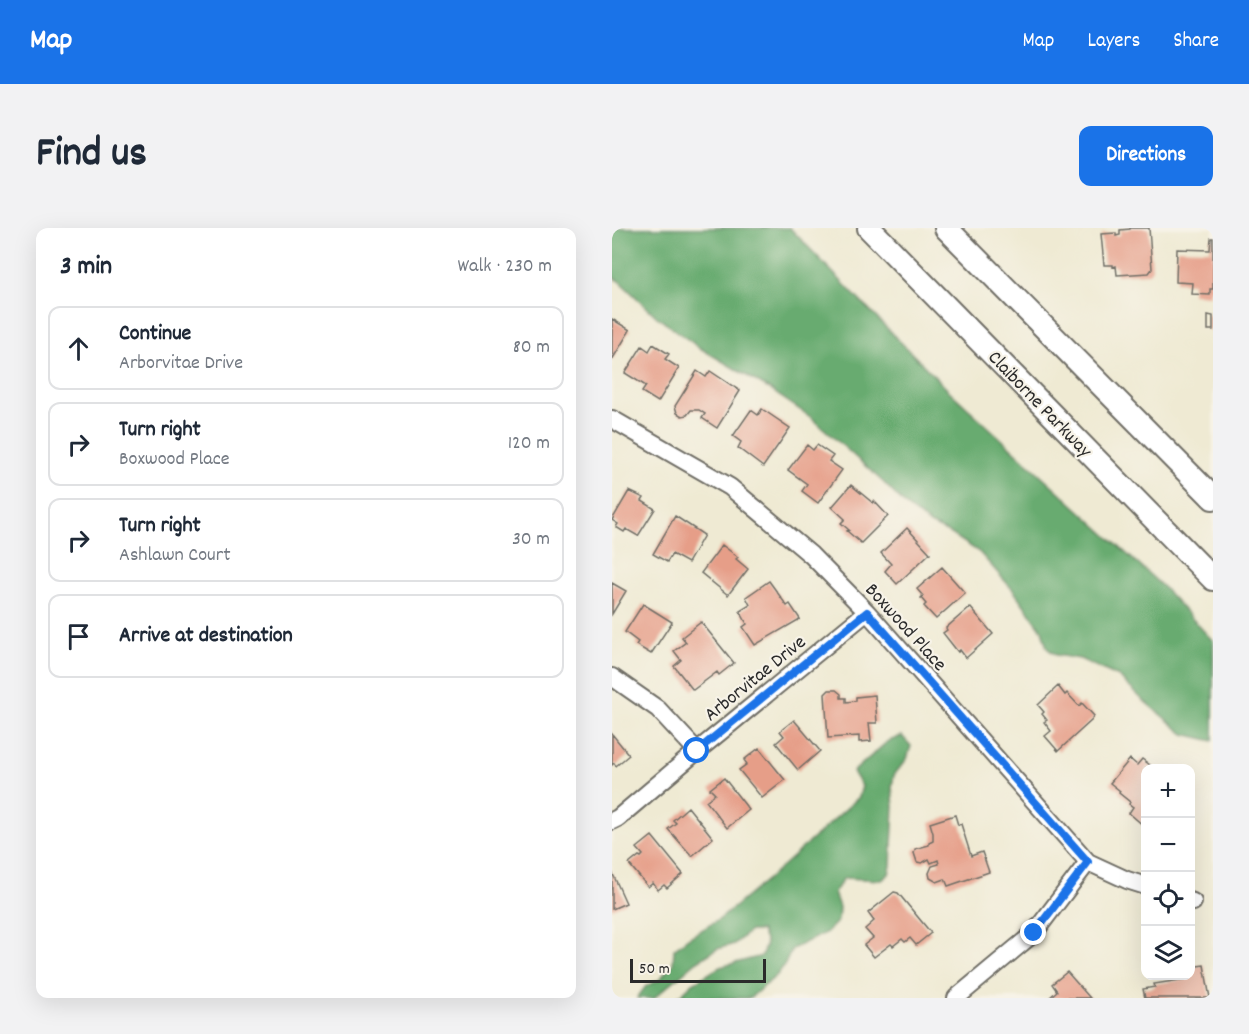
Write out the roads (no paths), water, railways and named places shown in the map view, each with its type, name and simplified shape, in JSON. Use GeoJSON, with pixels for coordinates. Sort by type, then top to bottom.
{"type":"FeatureCollection","features":[{"type":"Feature","properties":{"kind":"main road","name":"Claiborne Parkway"},"geometry":{"type":"LineString","coordinates":[[869,228],[1213,579]]}},
{"type":"Feature","properties":{"kind":"main road"},"geometry":{"type":"LineString","coordinates":[[946,228],[1213,498]]}},
{"type":"Feature","properties":{"kind":"street","name":"Boxwood Place"},"geometry":{"type":"LineString","coordinates":[[612,419],[730,487],[811,555],[867,612],[1088,862],[1141,884]]}},
{"type":"Feature","properties":{"kind":"street","name":"Arborvitae Drive"},"geometry":{"type":"LineString","coordinates":[[612,821],[618,819],[867,612]]}},
{"type":"Feature","properties":{"kind":"street"},"geometry":{"type":"LineString","coordinates":[[612,677],[658,709],[697,751]]}},
{"type":"Feature","properties":{"kind":"street"},"geometry":{"type":"LineString","coordinates":[[956,998],[1034,933],[1088,862]]}}]}
